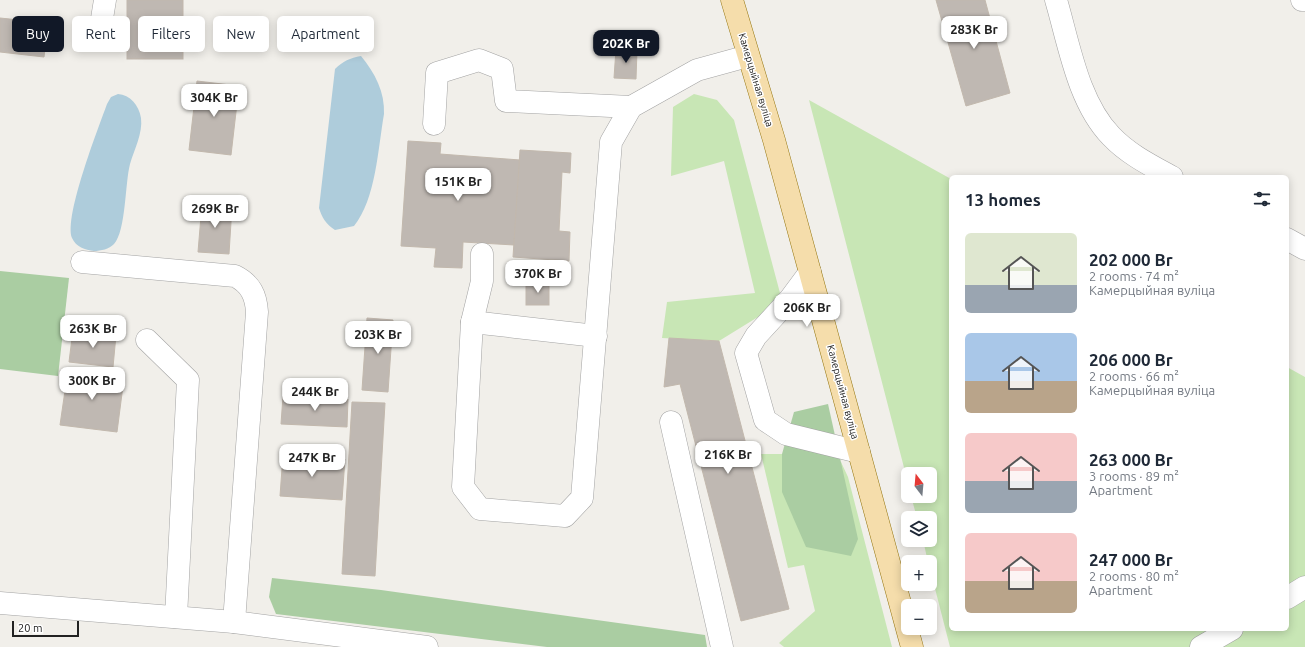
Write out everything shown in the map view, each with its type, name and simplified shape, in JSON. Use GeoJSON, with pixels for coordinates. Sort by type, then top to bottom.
{"type":"FeatureCollection","features":[{"type":"Feature","properties":{"kind":"main road","name":"Камерцыйная вуліца"},"geometry":{"type":"LineString","coordinates":[[732,0],[774,140],[912,647]]}},
{"type":"Feature","properties":{"kind":"street"},"geometry":{"type":"LineString","coordinates":[[102,16],[105,0]]}},
{"type":"Feature","properties":{"kind":"street"},"geometry":{"type":"LineString","coordinates":[[1056,0],[1081,83],[1088,102],[1097,118],[1111,135],[1129,152],[1169,175]]}},
{"type":"Feature","properties":{"kind":"street"},"geometry":{"type":"LineString","coordinates":[[482,254],[482,281],[472,322],[463,487],[480,509],[565,516],[582,498],[611,142],[631,107],[697,70],[748,56]]}},
{"type":"Feature","properties":{"kind":"street"},"geometry":{"type":"LineString","coordinates":[[434,124],[437,72],[479,60],[502,69],[506,101],[631,107]]}},
{"type":"Feature","properties":{"kind":"street"},"geometry":{"type":"LineString","coordinates":[[1289,240],[1305,249]]}},
{"type":"Feature","properties":{"kind":"street"},"geometry":{"type":"LineString","coordinates":[[82,262],[235,276],[244,281],[256,299],[257,312],[234,622]]}},
{"type":"Feature","properties":{"kind":"street"},"geometry":{"type":"LineString","coordinates":[[810,272],[790,299],[756,336],[746,353],[748,361],[765,420],[786,434],[859,452]]}},
{"type":"Feature","properties":{"kind":"street"},"geometry":{"type":"LineString","coordinates":[[472,322],[596,336]]}},
{"type":"Feature","properties":{"kind":"street"},"geometry":{"type":"LineString","coordinates":[[147,340],[188,380],[176,617]]}},
{"type":"Feature","properties":{"kind":"street"},"geometry":{"type":"LineString","coordinates":[[671,422],[722,647]]}},
{"type":"Feature","properties":{"kind":"street"},"geometry":{"type":"LineString","coordinates":[[1289,597],[1305,587]]}},
{"type":"Feature","properties":{"kind":"street"},"geometry":{"type":"LineString","coordinates":[[0,603],[234,622],[427,647]]}},
{"type":"Feature","properties":{"kind":"street"},"geometry":{"type":"LineString","coordinates":[[1201,647],[1229,631]]}},
{"type":"Feature","properties":{"kind":"green space"},"geometry":{"type":"Polygon","coordinates":[[[694,94],[717,100],[734,120],[780,293],[766,312],[719,341],[662,338],[667,302],[755,293],[724,161],[671,176],[673,107],[694,94]]]}},
{"type":"Feature","properties":{"kind":"green space"},"geometry":{"type":"Polygon","coordinates":[[[809,100],[949,178],[949,631],[1289,631],[1289,368],[1305,377],[1305,647],[950,647],[936,591],[937,591],[937,555],[926,555],[925,547],[937,547],[937,511],[915,511],[913,503],[937,503],[937,467],[904,467],[809,100]]]}},
{"type":"Feature","properties":{"kind":"green space"},"geometry":{"type":"Polygon","coordinates":[[[0,271],[69,278],[58,376],[0,369],[0,271]]]}},
{"type":"Feature","properties":{"kind":"green space"},"geometry":{"type":"Polygon","coordinates":[[[828,404],[858,539],[851,556],[806,547],[782,492],[782,454],[794,412],[828,404]]]}},
{"type":"Feature","properties":{"kind":"green space"},"geometry":{"type":"Polygon","coordinates":[[[761,454],[782,454],[841,462],[848,477],[892,647],[784,647],[779,643],[815,611],[804,565],[788,568],[761,454]]]}},
{"type":"Feature","properties":{"kind":"green space"},"geometry":{"type":"Polygon","coordinates":[[[272,578],[381,590],[705,635],[707,647],[547,647],[276,614],[269,597],[272,578]]]}},
{"type":"Feature","properties":{"kind":"water"},"geometry":{"type":"Polygon","coordinates":[[[361,56],[375,76],[383,98],[384,114],[378,157],[372,188],[361,215],[354,226],[335,230],[325,220],[319,208],[335,69],[347,60],[361,56]]]}},
{"type":"Feature","properties":{"kind":"water"},"geometry":{"type":"Polygon","coordinates":[[[118,94],[126,96],[136,105],[141,118],[141,130],[128,172],[123,218],[118,238],[112,246],[99,251],[91,251],[78,246],[72,238],[71,227],[73,211],[83,172],[107,104],[111,97],[118,94]]]}},
{"type":"Feature","properties":{"kind":"building"},"geometry":{"type":"Polygon","coordinates":[[[127,0],[183,0],[183,16],[138,16],[138,52],[183,52],[183,59],[127,59],[127,52],[130,52],[130,16],[127,16],[127,0]]]}},
{"type":"Feature","properties":{"kind":"building"},"geometry":{"type":"Polygon","coordinates":[[[936,0],[985,0],[1010,93],[966,106],[936,0]]]}},
{"type":"Feature","properties":{"kind":"building"},"geometry":{"type":"Polygon","coordinates":[[[0,18],[12,19],[12,52],[45,52],[44,57],[0,52],[0,18]]]}},
{"type":"Feature","properties":{"kind":"building"},"geometry":{"type":"Polygon","coordinates":[[[616,49],[637,50],[636,79],[614,78],[616,49]]]}},
{"type":"Feature","properties":{"kind":"building"},"geometry":{"type":"Polygon","coordinates":[[[197,81],[239,86],[231,155],[189,150],[197,81]]]}},
{"type":"Feature","properties":{"kind":"building"},"geometry":{"type":"Polygon","coordinates":[[[408,141],[441,143],[440,154],[520,160],[514,245],[463,242],[462,268],[434,267],[436,248],[401,246],[408,141]]]}},
{"type":"Feature","properties":{"kind":"building"},"geometry":{"type":"Polygon","coordinates":[[[520,150],[571,153],[570,173],[562,172],[559,231],[570,232],[569,261],[513,257],[520,150]]]}},
{"type":"Feature","properties":{"kind":"building"},"geometry":{"type":"Polygon","coordinates":[[[202,204],[232,206],[229,254],[198,252],[202,204]]]}},
{"type":"Feature","properties":{"kind":"building"},"geometry":{"type":"Polygon","coordinates":[[[526,284],[549,284],[549,305],[526,305],[526,284]]]}},
{"type":"Feature","properties":{"kind":"building"},"geometry":{"type":"Polygon","coordinates":[[[367,318],[393,320],[388,392],[362,390],[367,318]]]}},
{"type":"Feature","properties":{"kind":"building"},"geometry":{"type":"Polygon","coordinates":[[[73,330],[116,335],[113,367],[69,362],[73,330]]]}},
{"type":"Feature","properties":{"kind":"building"},"geometry":{"type":"Polygon","coordinates":[[[669,338],[719,341],[789,609],[741,621],[680,384],[664,387],[669,338]]]}},
{"type":"Feature","properties":{"kind":"building"},"geometry":{"type":"Polygon","coordinates":[[[68,370],[124,378],[117,432],[60,425],[68,370]]]}},
{"type":"Feature","properties":{"kind":"building"},"geometry":{"type":"Polygon","coordinates":[[[283,396],[348,399],[347,427],[281,424],[283,396]]]}},
{"type":"Feature","properties":{"kind":"building"},"geometry":{"type":"Polygon","coordinates":[[[352,402],[385,403],[375,576],[342,574],[352,402]]]}},
{"type":"Feature","properties":{"kind":"building"},"geometry":{"type":"Polygon","coordinates":[[[283,455],[345,459],[342,500],[280,496],[283,455]]]}}]}
